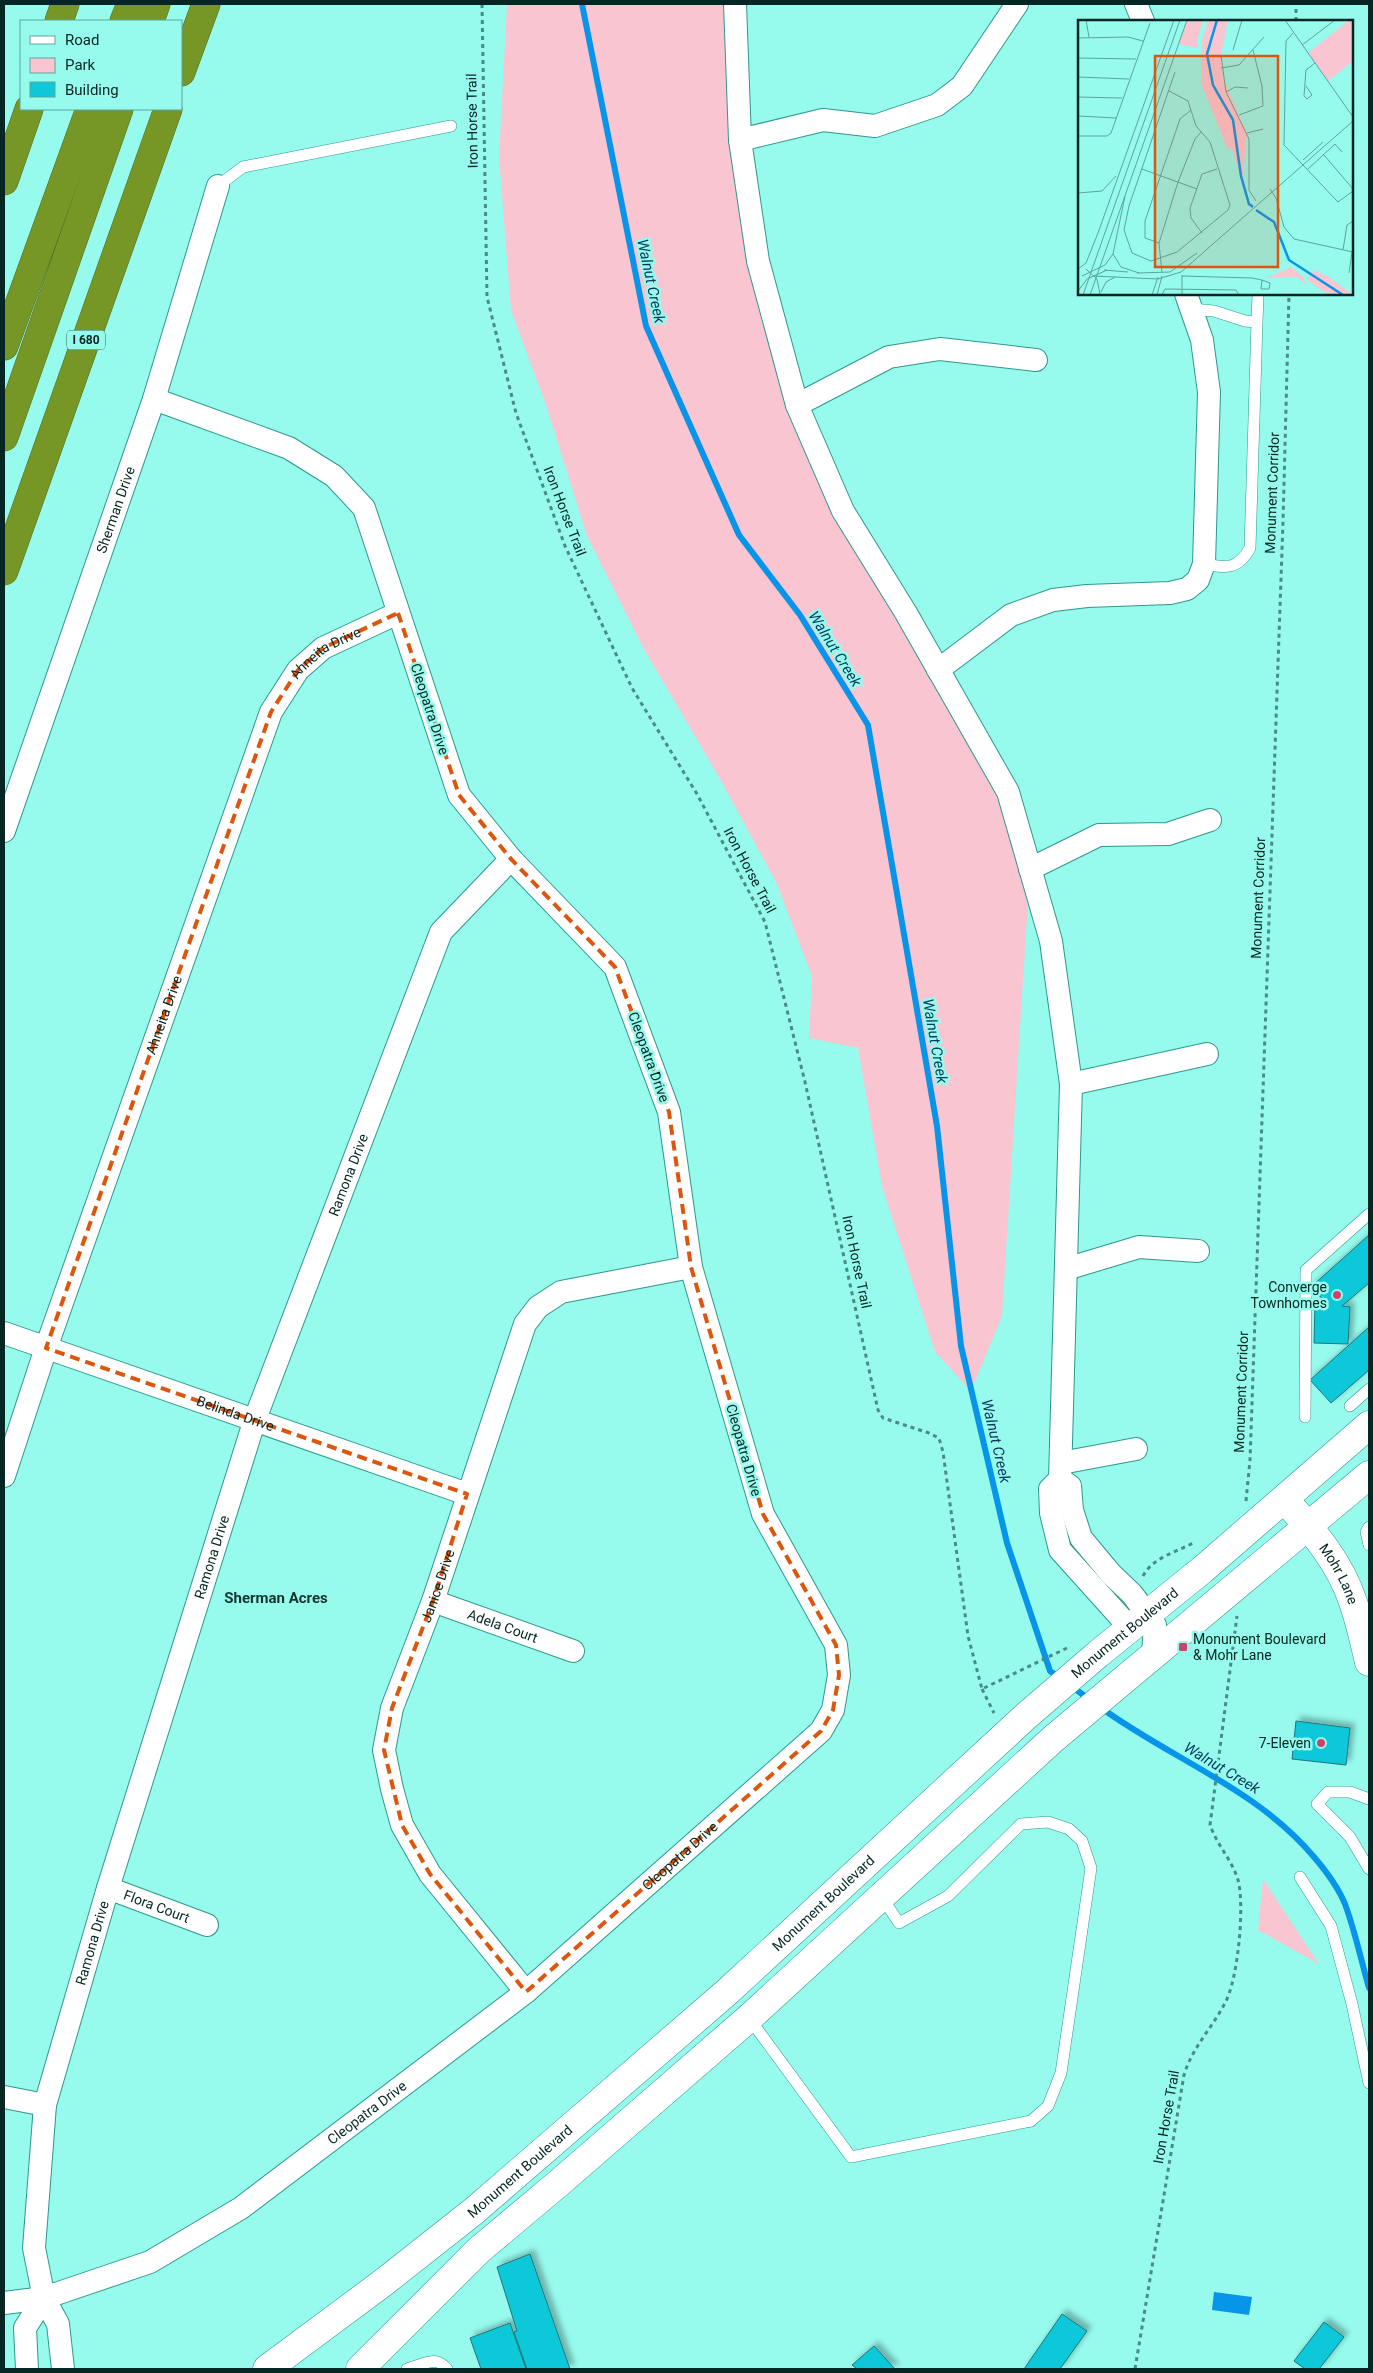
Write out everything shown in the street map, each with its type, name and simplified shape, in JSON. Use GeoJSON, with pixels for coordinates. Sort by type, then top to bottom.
{"type":"FeatureCollection","features":[{"type":"Feature","properties":{"kind":"highway"},"geometry":{"type":"LineString","coordinates":[[59,20],[66,4]]}},
{"type":"Feature","properties":{"kind":"highway"},"geometry":{"type":"LineString","coordinates":[[124,20],[131,4]]}},
{"type":"Feature","properties":{"kind":"highway"},"geometry":{"type":"LineString","coordinates":[[150,20],[156,4]]}},
{"type":"Feature","properties":{"kind":"highway"},"geometry":{"type":"LineString","coordinates":[[182,69],[206,4]]}},
{"type":"Feature","properties":{"kind":"highway"},"geometry":{"type":"LineString","coordinates":[[4,181],[29,110]]}},
{"type":"Feature","properties":{"kind":"highway"},"geometry":{"type":"LineString","coordinates":[[4,346],[90,110]]}},
{"type":"Feature","properties":{"kind":"highway"},"geometry":{"type":"LineString","coordinates":[[4,437],[119,110]]}},
{"type":"Feature","properties":{"kind":"highway","name":"I 680"},"geometry":{"type":"LineString","coordinates":[[4,571],[168,110]]}},
{"type":"Feature","properties":{"kind":"main road","name":"Monument Boulevard"},"geometry":{"type":"LineString","coordinates":[[267,2369],[384,2282],[481,2205],[727,1992],[1025,1717],[1098,1654],[1202,1570],[1369,1425]]}},
{"type":"Feature","properties":{"kind":"main road"},"geometry":{"type":"LineString","coordinates":[[369,2366],[496,2234],[560,2182],[748,2018],[880,1895],[1053,1739],[1280,1548],[1310,1527],[1369,1474]]}},
{"type":"Feature","properties":{"kind":"main road","name":"Mohr Lane"},"geometry":{"type":"LineString","coordinates":[[1284,1500],[1310,1527],[1332,1557],[1353,1600],[1369,1662]]}},
{"type":"Feature","properties":{"kind":"street"},"geometry":{"type":"LineString","coordinates":[[735,4],[740,140],[758,261],[797,404],[843,511],[1008,792],[1051,941],[1071,1084],[1060,1471],[1070,1486],[1072,1510],[1081,1538],[1132,1594],[1139,1621],[1155,1625],[1153,1655]]}},
{"type":"Feature","properties":{"kind":"street"},"geometry":{"type":"LineString","coordinates":[[740,140],[823,120],[875,126],[936,105],[962,86],[1017,4]]}},
{"type":"Feature","properties":{"kind":"street"},"geometry":{"type":"LineString","coordinates":[[1136,4],[1143,20]]}},
{"type":"Feature","properties":{"kind":"street","name":"Sherman Drive"},"geometry":{"type":"LineString","coordinates":[[4,831],[154,399],[218,186]]}},
{"type":"Feature","properties":{"kind":"street"},"geometry":{"type":"LineString","coordinates":[[938,670],[1011,614],[1053,600],[1086,596],[1170,593],[1187,590],[1198,580],[1204,564],[1209,392],[1202,340],[1188,302]]}},
{"type":"Feature","properties":{"kind":"street"},"geometry":{"type":"LineString","coordinates":[[797,404],[889,357],[940,349],[1036,360]]}},
{"type":"Feature","properties":{"kind":"street","name":"Cleopatra Drive"},"geometry":{"type":"LineString","coordinates":[[44,2298],[150,2262],[241,2208],[526,1992],[821,1730],[834,1710],[839,1675],[836,1645],[763,1514],[691,1267],[668,1112],[615,967],[511,859],[459,795],[364,508],[334,476],[289,448],[154,399]]}},
{"type":"Feature","properties":{"kind":"street","name":"Ahneita Drive"},"geometry":{"type":"LineString","coordinates":[[4,1476],[46,1348],[271,712],[298,670],[323,648],[398,613]]}},
{"type":"Feature","properties":{"kind":"street"},"geometry":{"type":"LineString","coordinates":[[1030,869],[1099,835],[1168,834],[1210,820]]}},
{"type":"Feature","properties":{"kind":"street","name":"Ramona Drive"},"geometry":{"type":"LineString","coordinates":[[63,2369],[58,2324],[44,2298],[34,2248],[45,2105],[108,1888],[255,1419],[441,932],[511,859]]}},
{"type":"Feature","properties":{"kind":"street"},"geometry":{"type":"LineString","coordinates":[[1071,1084],[1208,1054]]}},
{"type":"Feature","properties":{"kind":"street"},"geometry":{"type":"LineString","coordinates":[[1066,1269],[1139,1247],[1198,1251]]}},
{"type":"Feature","properties":{"kind":"street","name":"Janice Drive"},"geometry":{"type":"LineString","coordinates":[[526,1992],[430,1874],[402,1825],[392,1790],[384,1750],[392,1708],[433,1601],[525,1324],[538,1307],[561,1292],[691,1267]]}},
{"type":"Feature","properties":{"kind":"street","name":"Belinda Drive"},"geometry":{"type":"LineString","coordinates":[[4,1332],[467,1494]]}},
{"type":"Feature","properties":{"kind":"street"},"geometry":{"type":"LineString","coordinates":[[1060,1471],[1136,1449]]}},
{"type":"Feature","properties":{"kind":"street","name":"Adela Court"},"geometry":{"type":"LineString","coordinates":[[433,1601],[573,1651]]}},
{"type":"Feature","properties":{"kind":"street","name":"Flora Court"},"geometry":{"type":"LineString","coordinates":[[108,1888],[207,1926]]}},
{"type":"Feature","properties":{"kind":"street"},"geometry":{"type":"LineString","coordinates":[[4,2097],[45,2105]]}},
{"type":"Feature","properties":{"kind":"street"},"geometry":{"type":"LineString","coordinates":[[4,2303],[44,2298]]}},
{"type":"Feature","properties":{"kind":"street"},"geometry":{"type":"LineString","coordinates":[[27,2369],[25,2328],[44,2298]]}},
{"type":"Feature","properties":{"kind":"lane"},"geometry":{"type":"LineString","coordinates":[[218,186],[244,167],[451,126]]}},
{"type":"Feature","properties":{"kind":"lane"},"geometry":{"type":"LineString","coordinates":[[1204,564],[1219,567],[1235,566],[1244,560],[1250,548],[1258,295]]}},
{"type":"Feature","properties":{"kind":"lane"},"geometry":{"type":"LineString","coordinates":[[1188,302],[1245,321],[1257,322]]}},
{"type":"Feature","properties":{"kind":"lane"},"geometry":{"type":"LineString","coordinates":[[1305,1417],[1306,1270],[1369,1214]]}},
{"type":"Feature","properties":{"kind":"lane"},"geometry":{"type":"LineString","coordinates":[[1350,1406],[1369,1389]]}},
{"type":"Feature","properties":{"kind":"lane"},"geometry":{"type":"LineString","coordinates":[[1369,1527],[1366,1532],[1369,1545]]}},
{"type":"Feature","properties":{"kind":"lane"},"geometry":{"type":"LineString","coordinates":[[1369,1799],[1350,1792],[1328,1792],[1317,1804],[1350,1837],[1369,1869]]}},
{"type":"Feature","properties":{"kind":"lane"},"geometry":{"type":"LineString","coordinates":[[748,2018],[850,2157],[1031,2121],[1048,2106],[1061,2073],[1091,1868],[1082,1841],[1069,1828],[1048,1822],[1021,1824],[948,1896],[898,1923],[880,1895]]}},
{"type":"Feature","properties":{"kind":"lane"},"geometry":{"type":"LineString","coordinates":[[1300,1877],[1331,1926],[1352,2004],[1369,2083]]}},
{"type":"Feature","properties":{"kind":"lane"},"geometry":{"type":"LineString","coordinates":[[407,2369],[423,2366],[432,2360],[439,2362],[447,2369]]}},
{"type":"Feature","properties":{"kind":"path","name":"Iron Horse Trail"},"geometry":{"type":"LineString","coordinates":[[482,4],[487,297],[516,413],[565,546],[632,688],[697,794],[764,922],[806,1082],[878,1410],[882,1418],[929,1432],[939,1438],[943,1452],[968,1636],[982,1689],[1071,1645]]}},
{"type":"Feature","properties":{"kind":"path"},"geometry":{"type":"LineString","coordinates":[[1296,4],[1296,20]]}},
{"type":"Feature","properties":{"kind":"path","name":"Monument Corridor"},"geometry":{"type":"LineString","coordinates":[[1246,1502],[1252,1400],[1283,532],[1289,295]]}},
{"type":"Feature","properties":{"kind":"path","name":"Iron Horse Trail"},"geometry":{"type":"LineString","coordinates":[[1135,2369],[1184,2076],[1193,2053],[1226,2002],[1235,1972],[1241,1916],[1241,1897],[1232,1866],[1215,1838],[1210,1825],[1238,1611]]}},
{"type":"Feature","properties":{"kind":"highlighted area"},"geometry":{"type":"Polygon","coordinates":[[[398,613],[459,795],[511,859],[615,967],[669,1112],[691,1267],[763,1514],[836,1645],[839,1675],[833,1710],[821,1731],[526,1992],[430,1874],[402,1825],[384,1750],[392,1708],[433,1601],[467,1494],[46,1348],[271,712],[298,670],[323,648],[398,613]]]}},
{"type":"Feature","properties":{"kind":"green space"},"geometry":{"type":"Polygon","coordinates":[[[507,4],[735,4],[740,140],[797,404],[1008,792],[1030,869],[1002,1316],[971,1391],[935,1352],[882,1186],[858,1048],[809,1038],[812,976],[776,882],[720,779],[644,649],[587,536],[546,405],[511,310],[499,157],[507,4]]]}},
{"type":"Feature","properties":{"kind":"green space"},"geometry":{"type":"Polygon","coordinates":[[[1263,1879],[1319,1964],[1258,1930],[1263,1879]]]}},
{"type":"Feature","properties":{"kind":"water"},"geometry":{"type":"Polygon","coordinates":[[[1214,2292],[1252,2297],[1249,2315],[1212,2310],[1214,2292]]]}},
{"type":"Feature","properties":{"kind":"building","name":"Converge Townhomes"},"geometry":{"type":"Polygon","coordinates":[[[1369,1235],[1369,1283],[1342,1306],[1350,1307],[1348,1344],[1314,1343],[1315,1305],[1327,1304],[1311,1287],[1369,1235]]]}},
{"type":"Feature","properties":{"kind":"building","name":"Converge Townhomes"},"geometry":{"type":"Polygon","coordinates":[[[1369,1327],[1369,1370],[1331,1403],[1310,1380],[1369,1327]]]}},
{"type":"Feature","properties":{"kind":"building","name":"7-Eleven"},"geometry":{"type":"Polygon","coordinates":[[[1296,1721],[1350,1728],[1346,1765],[1292,1759],[1296,1721]]]}},
{"type":"Feature","properties":{"kind":"building"},"geometry":{"type":"Polygon","coordinates":[[[530,2254],[570,2369],[527,2369],[514,2332],[517,2331],[497,2267],[530,2254]]]}},
{"type":"Feature","properties":{"kind":"building"},"geometry":{"type":"Polygon","coordinates":[[[1062,2314],[1087,2331],[1060,2369],[1024,2369],[1062,2314]]]}},
{"type":"Feature","properties":{"kind":"building"},"geometry":{"type":"Polygon","coordinates":[[[1324,2322],[1344,2337],[1319,2369],[1305,2369],[1294,2361],[1324,2322]]]}},
{"type":"Feature","properties":{"kind":"building"},"geometry":{"type":"Polygon","coordinates":[[[510,2323],[526,2369],[481,2369],[470,2338],[510,2323]]]}},
{"type":"Feature","properties":{"kind":"building"},"geometry":{"type":"Polygon","coordinates":[[[874,2346],[895,2369],[857,2369],[852,2365],[874,2346]]]}},
{"type":"Feature","properties":{"kind":"waterway","name":"Walnut Creek"},"geometry":{"type":"LineString","coordinates":[[582,4],[646,326],[739,535],[800,615],[868,725],[937,1126],[961,1346],[1007,1543],[1050,1671],[1060,1678]]}},
{"type":"Feature","properties":{"kind":"waterway","name":"Walnut Creek"},"geometry":{"type":"LineString","coordinates":[[1070,1685],[1090,1700]]}},
{"type":"Feature","properties":{"kind":"waterway","name":"Walnut Creek"},"geometry":{"type":"LineString","coordinates":[[1100,1707],[1127,1726],[1240,1793],[1291,1833],[1314,1857],[1335,1885],[1345,1904],[1369,1988]]}},
{"type":"Feature","properties":{"kind":"place","name":"Converge Townhomes"},"geometry":{"type":"Point","coordinates":[1337,1295]}},
{"type":"Feature","properties":{"kind":"place","name":"Monument Boulevard & Mohr Lane"},"geometry":{"type":"Point","coordinates":[1183,1647]}},
{"type":"Feature","properties":{"kind":"place","name":"7-Eleven"},"geometry":{"type":"Point","coordinates":[1321,1743]}},
{"type":"Feature","properties":{"kind":"district","name":"Sherman Acres"},"geometry":{"type":"Point","coordinates":[276,1598]}}]}
